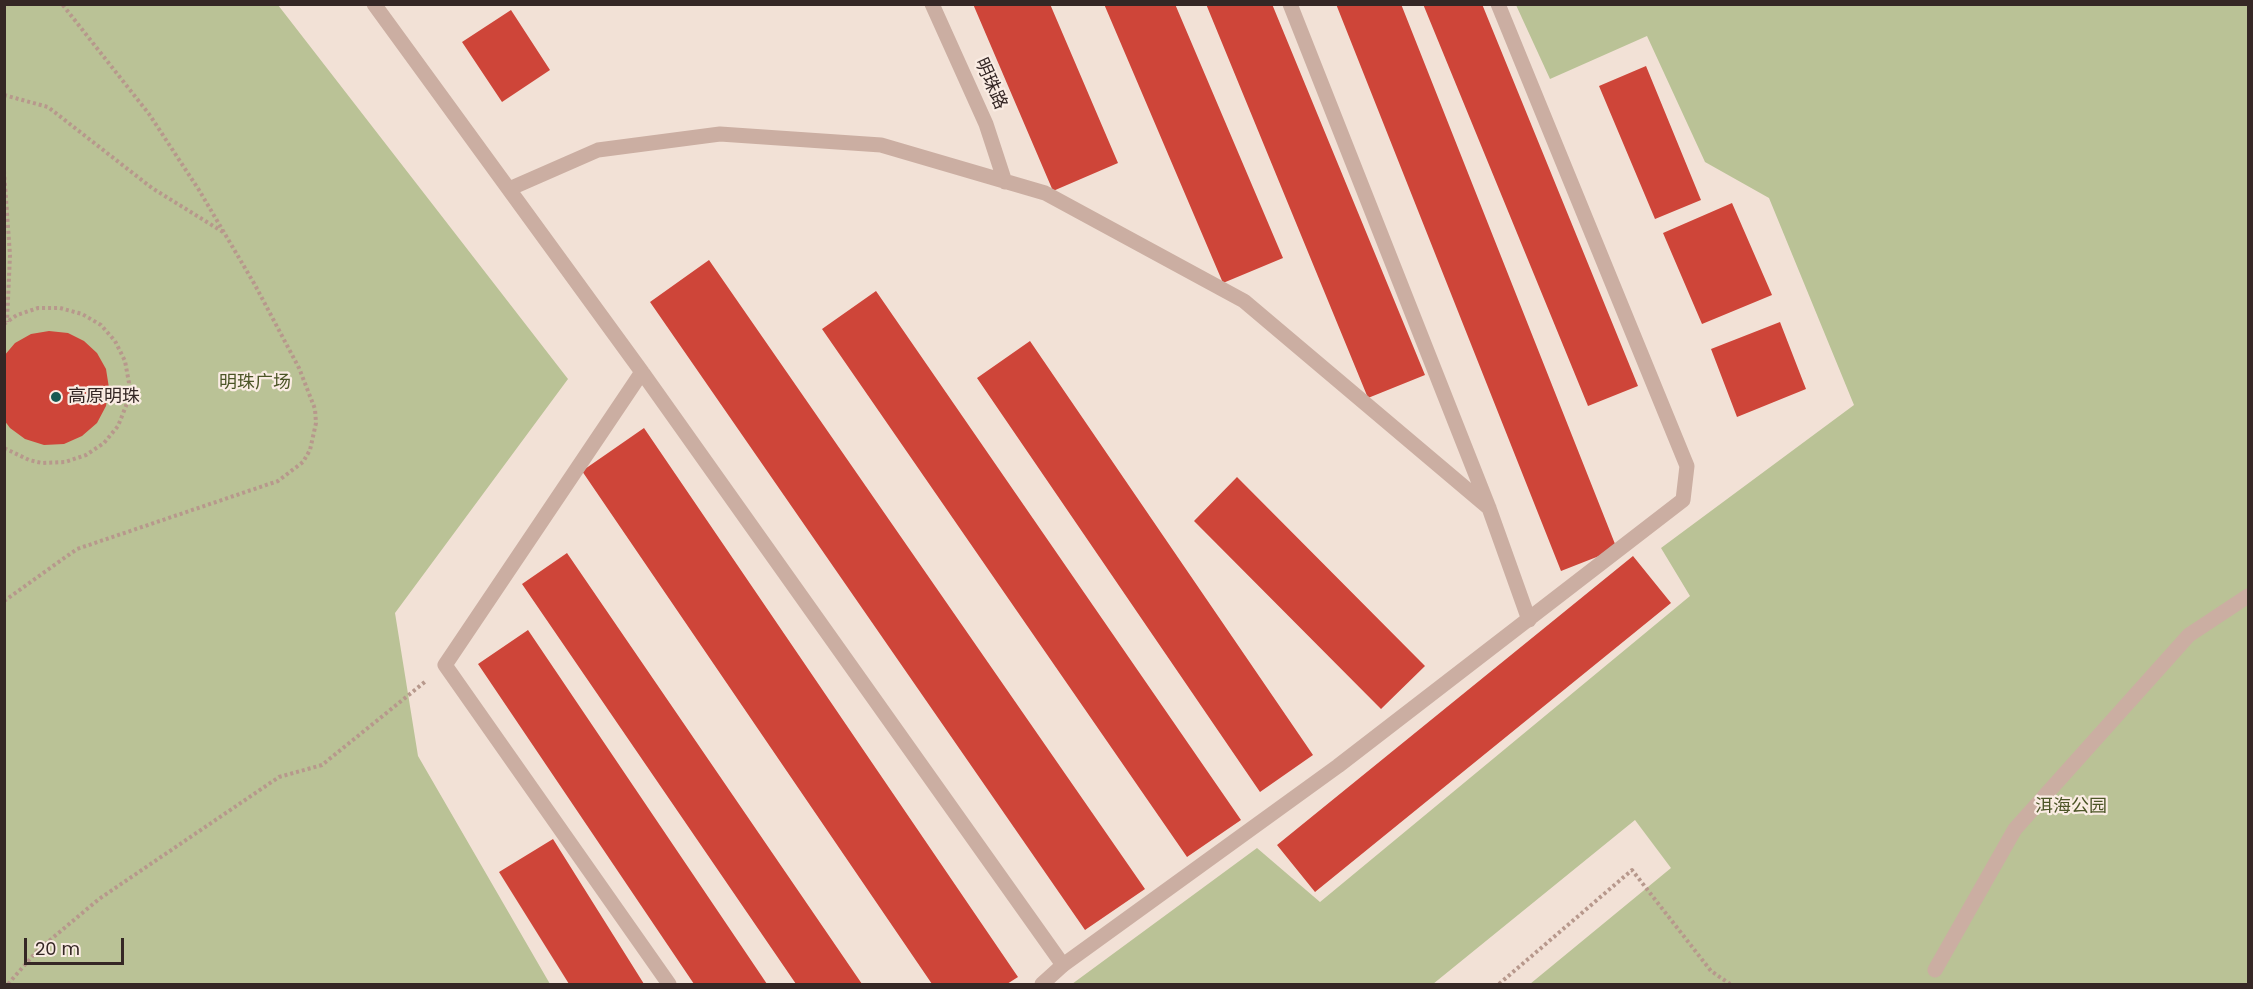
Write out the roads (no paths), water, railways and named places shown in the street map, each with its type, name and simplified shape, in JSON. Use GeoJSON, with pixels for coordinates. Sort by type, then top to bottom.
{"type":"FeatureCollection","features":[{"type":"Feature","properties":{"kind":"street"},"geometry":{"type":"LineString","coordinates":[[374,4],[642,372],[1063,965]]}},
{"type":"Feature","properties":{"kind":"street","name":"明珠路"},"geometry":{"type":"LineString","coordinates":[[932,4],[986,124],[1005,182]]}},
{"type":"Feature","properties":{"kind":"street"},"geometry":{"type":"LineString","coordinates":[[1290,4],[1489,508],[1529,620]]}},
{"type":"Feature","properties":{"kind":"street"},"geometry":{"type":"LineString","coordinates":[[1042,984],[1063,965],[1338,766],[1683,500],[1687,466],[1498,4]]}},
{"type":"Feature","properties":{"kind":"street"},"geometry":{"type":"LineString","coordinates":[[509,189],[598,150],[720,134],[881,145],[1045,193],[1244,301],[1489,508]]}},
{"type":"Feature","properties":{"kind":"street"},"geometry":{"type":"LineString","coordinates":[[642,372],[445,665],[669,984]]}},
{"type":"Feature","properties":{"kind":"street"},"geometry":{"type":"LineString","coordinates":[[1935,970],[2015,830],[2189,635],[2248,596]]}},
{"type":"Feature","properties":{"kind":"place","name":"高原明珠"},"geometry":{"type":"Point","coordinates":[56,397]}},
{"type":"Feature","properties":{"kind":"park label","name":"明珠广场"},"geometry":{"type":"Point","coordinates":[255,383]}},
{"type":"Feature","properties":{"kind":"park label","name":"洱海公园"},"geometry":{"type":"Point","coordinates":[2071,807]}}]}
